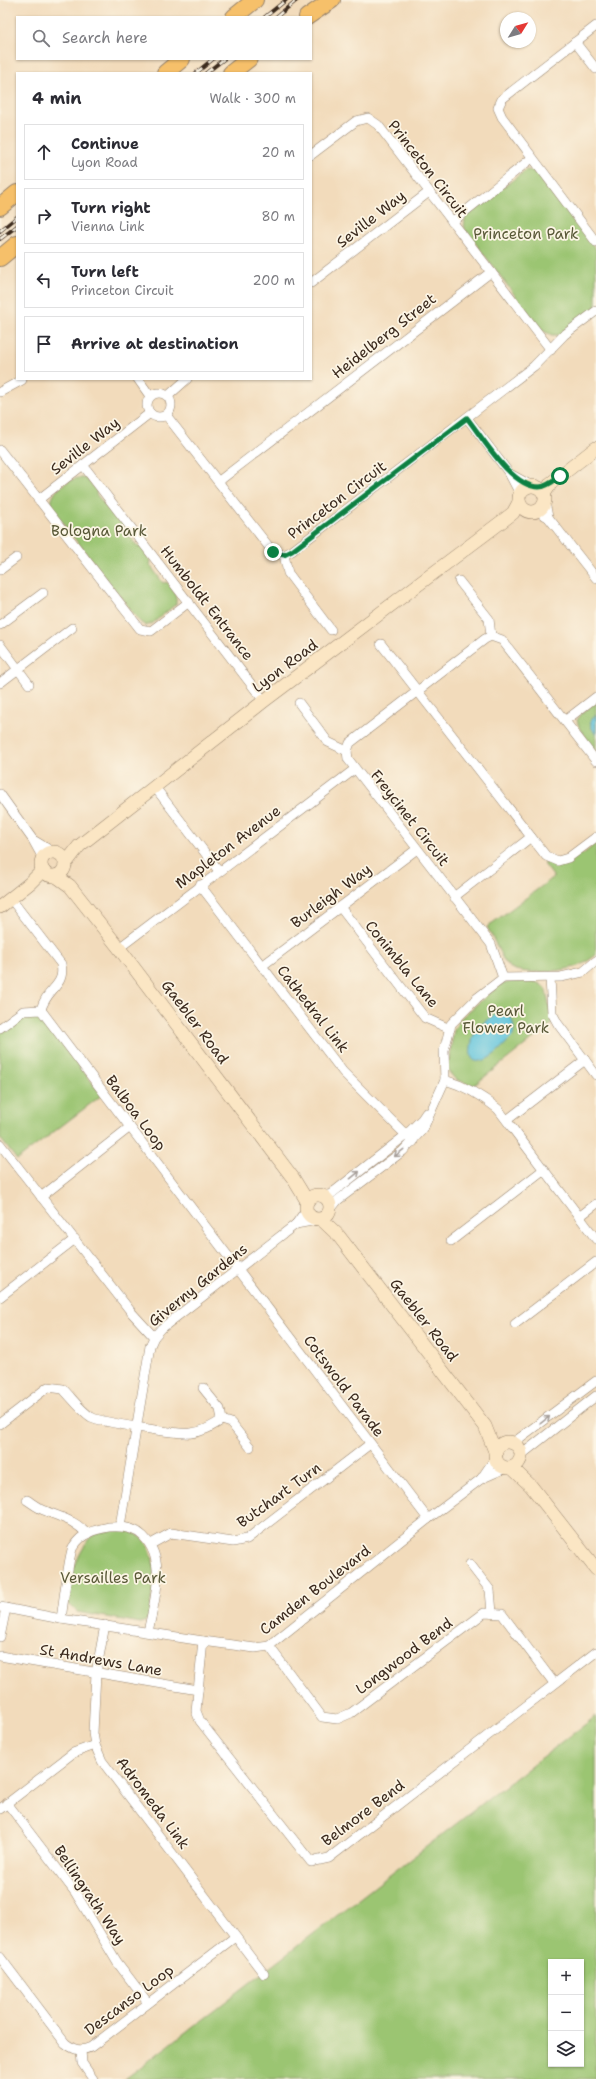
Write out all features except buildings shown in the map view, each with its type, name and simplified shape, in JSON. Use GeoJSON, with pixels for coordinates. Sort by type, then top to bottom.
{"type":"FeatureCollection","features":[{"type":"Feature","properties":{"kind":"highway"},"geometry":{"type":"LineString","coordinates":[[235,16],[255,0]]}},
{"type":"Feature","properties":{"kind":"highway"},"geometry":{"type":"LineString","coordinates":[[302,16],[321,0]]}},
{"type":"Feature","properties":{"kind":"highway"},"geometry":{"type":"LineString","coordinates":[[308,16],[332,0]]}},
{"type":"Feature","properties":{"kind":"highway"},"geometry":{"type":"LineString","coordinates":[[166,72],[181,60]]}},
{"type":"Feature","properties":{"kind":"highway"},"geometry":{"type":"LineString","coordinates":[[233,72],[248,60]]}},
{"type":"Feature","properties":{"kind":"highway"},"geometry":{"type":"LineString","coordinates":[[0,207],[16,194]]}},
{"type":"Feature","properties":{"kind":"highway"},"geometry":{"type":"LineString","coordinates":[[0,258],[16,245]]}},
{"type":"Feature","properties":{"kind":"street"},"geometry":{"type":"LineString","coordinates":[[596,26],[502,99],[498,108],[502,117],[596,242]]}},
{"type":"Feature","properties":{"kind":"street"},"geometry":{"type":"LineString","coordinates":[[575,42],[596,69]]}},
{"type":"Feature","properties":{"kind":"street","name":"Princeton Circuit"},"geometry":{"type":"LineString","coordinates":[[312,154],[356,121],[368,118],[378,125],[551,350]]}},
{"type":"Feature","properties":{"kind":"street"},"geometry":{"type":"LineString","coordinates":[[452,222],[532,158]]}},
{"type":"Feature","properties":{"kind":"street","name":"Seville Way"},"geometry":{"type":"LineString","coordinates":[[312,282],[429,192]]}},
{"type":"Feature","properties":{"kind":"street","name":"Heidelberg Street"},"geometry":{"type":"LineString","coordinates":[[219,481],[491,272]]}},
{"type":"Feature","properties":{"kind":"street","name":"Princeton Circuit"},"geometry":{"type":"LineString","coordinates":[[166,415],[273,552],[284,555],[292,551],[534,366],[564,335],[596,311]]}},
{"type":"Feature","properties":{"kind":"street"},"geometry":{"type":"LineString","coordinates":[[0,392],[22,380]]}},
{"type":"Feature","properties":{"kind":"street"},"geometry":{"type":"LineString","coordinates":[[139,380],[150,396]]}},
{"type":"Feature","properties":{"kind":"street"},"geometry":{"type":"LineString","coordinates":[[168,396],[186,380]]}},
{"type":"Feature","properties":{"kind":"street"},"geometry":{"type":"LineString","coordinates":[[162,392],[168,396],[171,402],[170,410],[166,415],[161,417],[150,413],[147,408],[147,402],[150,396],[162,392]]}},
{"type":"Feature","properties":{"kind":"street","name":"Seville Way"},"geometry":{"type":"LineString","coordinates":[[38,500],[150,413]]}},
{"type":"Feature","properties":{"kind":"street"},"geometry":{"type":"LineString","coordinates":[[467,418],[509,473],[534,500],[596,578]]}},
{"type":"Feature","properties":{"kind":"street","name":"Lyon Road"},"geometry":{"type":"LineString","coordinates":[[0,907],[264,701],[534,500],[596,448]]}},
{"type":"Feature","properties":{"kind":"street"},"geometry":{"type":"LineString","coordinates":[[0,450],[140,629],[151,632],[189,602]]}},
{"type":"Feature","properties":{"kind":"street","name":"Humboldt Entrance"},"geometry":{"type":"LineString","coordinates":[[83,465],[264,701]]}},
{"type":"Feature","properties":{"kind":"street"},"geometry":{"type":"LineString","coordinates":[[284,555],[288,573],[331,630]]}},
{"type":"Feature","properties":{"kind":"street"},"geometry":{"type":"LineString","coordinates":[[0,570],[16,558]]}},
{"type":"Feature","properties":{"kind":"street"},"geometry":{"type":"LineString","coordinates":[[459,581],[489,619],[491,636]]}},
{"type":"Feature","properties":{"kind":"street"},"geometry":{"type":"LineString","coordinates":[[0,625],[43,593]]}},
{"type":"Feature","properties":{"kind":"street"},"geometry":{"type":"LineString","coordinates":[[0,683],[72,628]]}},
{"type":"Feature","properties":{"kind":"street"},"geometry":{"type":"LineString","coordinates":[[299,703],[328,742],[347,751],[350,743],[485,638],[491,636],[502,640],[566,720],[596,761]]}},
{"type":"Feature","properties":{"kind":"street"},"geometry":{"type":"LineString","coordinates":[[381,644],[546,856],[558,861],[568,858],[596,837]]}},
{"type":"Feature","properties":{"kind":"street"},"geometry":{"type":"LineString","coordinates":[[0,645],[30,684]]}},
{"type":"Feature","properties":{"kind":"street"},"geometry":{"type":"LineString","coordinates":[[566,720],[596,697]]}},
{"type":"Feature","properties":{"kind":"street","name":"Freycinet Circuit"},"geometry":{"type":"LineString","coordinates":[[347,751],[348,759],[355,769],[491,944],[503,978]]}},
{"type":"Feature","properties":{"kind":"street","name":"Mapleton Avenue"},"geometry":{"type":"LineString","coordinates":[[119,948],[355,769]]}},
{"type":"Feature","properties":{"kind":"street"},"geometry":{"type":"LineString","coordinates":[[154,786],[219,871]]}},
{"type":"Feature","properties":{"kind":"street"},"geometry":{"type":"LineString","coordinates":[[0,794],[33,840],[54,865]]}},
{"type":"Feature","properties":{"kind":"street"},"geometry":{"type":"LineString","coordinates":[[454,897],[531,837]]}},
{"type":"Feature","properties":{"kind":"street","name":"Burleigh Way"},"geometry":{"type":"LineString","coordinates":[[262,966],[417,849]]}},
{"type":"Feature","properties":{"kind":"street","name":"Gaebler Road"},"geometry":{"type":"LineString","coordinates":[[54,865],[119,948],[293,1178],[312,1200],[329,1202],[324,1216]]}},
{"type":"Feature","properties":{"kind":"street","name":"Cathedral Link"},"geometry":{"type":"LineString","coordinates":[[200,886],[343,1072],[413,1142]]}},
{"type":"Feature","properties":{"kind":"street"},"geometry":{"type":"LineString","coordinates":[[0,1028],[23,1011],[41,1010],[43,999],[60,982],[63,974],[61,964],[11,899]]}},
{"type":"Feature","properties":{"kind":"street","name":"Conimbla Lane"},"geometry":{"type":"LineString","coordinates":[[340,907],[425,1018],[450,1029]]}},
{"type":"Feature","properties":{"kind":"street"},"geometry":{"type":"LineString","coordinates":[[324,1216],[338,1200],[413,1142],[423,1129],[443,1083],[444,1050],[451,1024],[477,998],[503,978],[550,978],[582,972],[596,961]]}},
{"type":"Feature","properties":{"kind":"street"},"geometry":{"type":"LineString","coordinates":[[550,978],[552,1013],[558,1024],[596,1074]]}},
{"type":"Feature","properties":{"kind":"street","name":"Balboa Loop"},"geometry":{"type":"LineString","coordinates":[[41,1010],[238,1269]]}},
{"type":"Feature","properties":{"kind":"street"},"geometry":{"type":"LineString","coordinates":[[507,1120],[585,1060]]}},
{"type":"Feature","properties":{"kind":"street"},"geometry":{"type":"LineString","coordinates":[[312,1200],[331,1194],[406,1135],[422,1119],[443,1083]]}},
{"type":"Feature","properties":{"kind":"street"},"geometry":{"type":"LineString","coordinates":[[443,1083],[464,1086],[483,1096],[498,1109],[596,1239]]}},
{"type":"Feature","properties":{"kind":"street"},"geometry":{"type":"LineString","coordinates":[[41,1197],[130,1127]]}},
{"type":"Feature","properties":{"kind":"street"},"geometry":{"type":"LineString","coordinates":[[0,1144],[132,1313],[154,1337]]}},
{"type":"Feature","properties":{"kind":"street"},"geometry":{"type":"LineString","coordinates":[[451,1241],[543,1170]]}},
{"type":"Feature","properties":{"kind":"street","name":"Gaebler Road"},"geometry":{"type":"LineString","coordinates":[[312,1200],[310,1217],[324,1216]]}},
{"type":"Feature","properties":{"kind":"street","name":"Giverny Gardens"},"geometry":{"type":"LineString","coordinates":[[120,1526],[150,1346],[154,1337],[162,1328],[296,1224],[312,1200]]}},
{"type":"Feature","properties":{"kind":"street"},"geometry":{"type":"LineString","coordinates":[[579,1217],[596,1204]]}},
{"type":"Feature","properties":{"kind":"street","name":"Gaebler Road"},"geometry":{"type":"LineString","coordinates":[[324,1216],[485,1426],[496,1455]]}},
{"type":"Feature","properties":{"kind":"street","name":"Giverny Gardens"},"geometry":{"type":"LineString","coordinates":[[296,1224],[324,1216]]}},
{"type":"Feature","properties":{"kind":"street"},"geometry":{"type":"LineString","coordinates":[[0,1297],[75,1240]]}},
{"type":"Feature","properties":{"kind":"street"},"geometry":{"type":"LineString","coordinates":[[514,1324],[596,1262]]}},
{"type":"Feature","properties":{"kind":"street","name":"Cotswold Parade"},"geometry":{"type":"LineString","coordinates":[[238,1269],[428,1519]]}},
{"type":"Feature","properties":{"kind":"street"},"geometry":{"type":"LineString","coordinates":[[515,1463],[500,1464],[496,1455],[501,1444],[511,1443],[596,1381]]}},
{"type":"Feature","properties":{"kind":"street"},"geometry":{"type":"LineString","coordinates":[[0,1424],[48,1387],[63,1389],[80,1408],[92,1418],[137,1427],[190,1434],[210,1428],[222,1420]]}},
{"type":"Feature","properties":{"kind":"street"},"geometry":{"type":"LineString","coordinates":[[203,1388],[220,1409],[222,1420]]}},
{"type":"Feature","properties":{"kind":"street","name":"Camden Boulevard"},"geometry":{"type":"LineString","coordinates":[[3,1608],[61,1619],[203,1641],[255,1648],[269,1646],[428,1519],[481,1479],[515,1463],[596,1396]]}},
{"type":"Feature","properties":{"kind":"street"},"geometry":{"type":"LineString","coordinates":[[222,1420],[231,1423],[250,1447]]}},
{"type":"Feature","properties":{"kind":"street","name":"Gaebler Road"},"geometry":{"type":"LineString","coordinates":[[485,1426],[511,1443]]}},
{"type":"Feature","properties":{"kind":"street"},"geometry":{"type":"LineString","coordinates":[[511,1443],[520,1449],[515,1463]]}},
{"type":"Feature","properties":{"kind":"street","name":"Butchart Turn"},"geometry":{"type":"LineString","coordinates":[[151,1544],[171,1533],[233,1542],[247,1539],[370,1444]]}},
{"type":"Feature","properties":{"kind":"street","name":"Camden Boulevard"},"geometry":{"type":"LineString","coordinates":[[481,1479],[496,1455]]}},
{"type":"Feature","properties":{"kind":"street"},"geometry":{"type":"LineString","coordinates":[[515,1463],[531,1486],[596,1569]]}},
{"type":"Feature","properties":{"kind":"street"},"geometry":{"type":"LineString","coordinates":[[27,1500],[44,1511],[70,1519],[79,1525],[87,1534]]}},
{"type":"Feature","properties":{"kind":"street"},"geometry":{"type":"LineString","coordinates":[[61,1619],[73,1547],[90,1530],[120,1526],[139,1532],[151,1544],[157,1561],[157,1585],[148,1632]]}},
{"type":"Feature","properties":{"kind":"street"},"geometry":{"type":"LineString","coordinates":[[470,1564],[490,1590],[492,1613],[502,1614],[554,1683]]}},
{"type":"Feature","properties":{"kind":"street"},"geometry":{"type":"LineString","coordinates":[[0,1636],[3,1608]]}},
{"type":"Feature","properties":{"kind":"street","name":"Longwood Bend"},"geometry":{"type":"LineString","coordinates":[[269,1646],[322,1717],[337,1719],[351,1713],[484,1613],[492,1613]]}},
{"type":"Feature","properties":{"kind":"street","name":"Adromeda Link"},"geometry":{"type":"LineString","coordinates":[[105,1625],[96,1673],[93,1733],[95,1745],[102,1760],[264,1974]]}},
{"type":"Feature","properties":{"kind":"street","name":"Belmore Bend"},"geometry":{"type":"LineString","coordinates":[[203,1641],[196,1711],[200,1721],[311,1862],[329,1858],[596,1652]]}},
{"type":"Feature","properties":{"kind":"street","name":"St Andrews Lane"},"geometry":{"type":"LineString","coordinates":[[0,1656],[198,1690]]}},
{"type":"Feature","properties":{"kind":"street"},"geometry":{"type":"LineString","coordinates":[[3,1806],[72,1753],[95,1745]]}},
{"type":"Feature","properties":{"kind":"street","name":"Bellingrath Way"},"geometry":{"type":"LineString","coordinates":[[3,1806],[75,1892],[118,1962],[148,2003]]}},
{"type":"Feature","properties":{"kind":"street","name":"Descanso Loop"},"geometry":{"type":"LineString","coordinates":[[0,1957],[65,2043],[72,2048],[81,2050],[91,2047],[235,1937]]}},
{"type":"Feature","properties":{"kind":"street"},"geometry":{"type":"LineString","coordinates":[[81,2050],[82,2063],[93,2079]]}},
{"type":"Feature","properties":{"kind":"green space","name":"Princeton Park"},"geometry":{"type":"Polygon","coordinates":[[[526,170],[537,171],[541,175],[596,249],[596,307],[559,335],[552,335],[541,330],[464,228],[465,218],[468,214],[526,170]]]}},
{"type":"Feature","properties":{"kind":"green space","name":"Bologna Park"},"geometry":{"type":"Polygon","coordinates":[[[78,478],[85,478],[97,490],[96,494],[109,510],[113,511],[137,546],[141,546],[151,561],[150,565],[163,583],[167,582],[174,592],[176,604],[153,623],[146,626],[140,622],[53,511],[51,505],[57,490],[67,482],[78,478]]]}},
{"type":"Feature","properties":{"kind":"green space"},"geometry":{"type":"Polygon","coordinates":[[[596,702],[596,752],[579,727],[577,720],[582,713],[596,702]]]}},
{"type":"Feature","properties":{"kind":"green space"},"geometry":{"type":"Polygon","coordinates":[[[596,840],[596,955],[581,965],[560,970],[529,972],[512,969],[505,962],[487,927],[554,877],[544,864],[548,862],[555,864],[578,854],[583,854],[592,847],[592,843],[596,840]]]}},
{"type":"Feature","properties":{"kind":"green space","name":"Pearl Flower Park"},"geometry":{"type":"Polygon","coordinates":[[[513,981],[531,981],[543,986],[546,990],[553,1023],[473,1086],[455,1079],[449,1072],[448,1063],[454,1030],[461,1018],[499,985],[513,981]]]}},
{"type":"Feature","properties":{"kind":"green space"},"geometry":{"type":"Polygon","coordinates":[[[25,1014],[39,1014],[102,1095],[17,1160],[0,1138],[0,1033],[25,1014]]]}},
{"type":"Feature","properties":{"kind":"green space","name":"Versailles Park"},"geometry":{"type":"Polygon","coordinates":[[[120,1529],[138,1535],[146,1542],[151,1550],[154,1572],[149,1616],[146,1621],[141,1623],[77,1612],[70,1605],[68,1598],[74,1568],[88,1541],[96,1534],[120,1529]]]}},
{"type":"Feature","properties":{"kind":"green space"},"geometry":{"type":"Polygon","coordinates":[[[596,1716],[596,2079],[125,2079],[596,1716]]]}},
{"type":"Feature","properties":{"kind":"water"},"geometry":{"type":"Polygon","coordinates":[[[596,715],[596,735],[591,727],[591,722],[593,717],[596,715]]]}},
{"type":"Feature","properties":{"kind":"water"},"geometry":{"type":"Polygon","coordinates":[[[502,1011],[509,1014],[511,1017],[514,1029],[513,1036],[498,1051],[485,1060],[476,1061],[472,1059],[472,1043],[477,1029],[485,1021],[502,1011]]]}},
{"type":"Feature","properties":{"kind":"railway"},"geometry":{"type":"LineString","coordinates":[[266,16],[286,0]]}},
{"type":"Feature","properties":{"kind":"railway"},"geometry":{"type":"LineString","coordinates":[[277,16],[297,0]]}},
{"type":"Feature","properties":{"kind":"railway"},"geometry":{"type":"LineString","coordinates":[[197,72],[212,60]]}},
{"type":"Feature","properties":{"kind":"railway"},"geometry":{"type":"LineString","coordinates":[[207,72],[223,60]]}},
{"type":"Feature","properties":{"kind":"railway"},"geometry":{"type":"LineString","coordinates":[[0,231],[16,218]]}},
{"type":"Feature","properties":{"kind":"railway"},"geometry":{"type":"LineString","coordinates":[[0,239],[16,227]]}},
{"type":"Feature","properties":{"kind":"route"},"geometry":{"type":"LineString","coordinates":[[273,552],[284,555],[292,551],[467,418],[509,473],[530,486],[539,487],[551,483],[560,476]]}}]}
